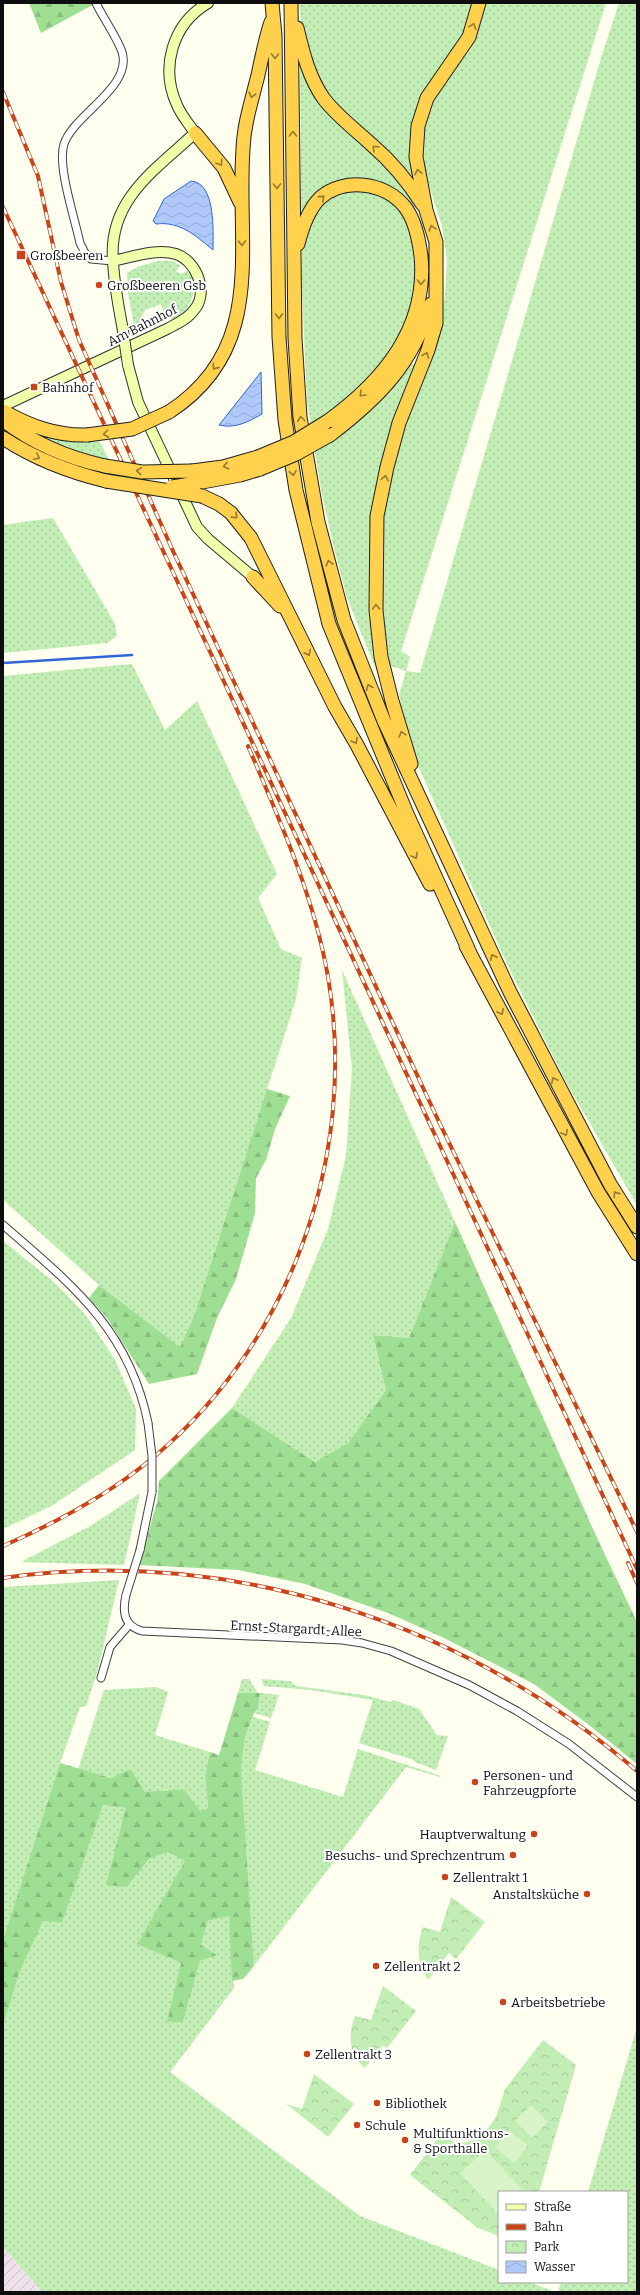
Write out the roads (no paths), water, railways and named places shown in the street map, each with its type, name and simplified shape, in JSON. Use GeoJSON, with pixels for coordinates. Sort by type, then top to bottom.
{"type":"FeatureCollection","features":[{"type":"Feature","properties":{"kind":"highway"},"geometry":{"type":"LineString","coordinates":[[272,3],[279,337],[285,420],[296,490],[329,624],[407,814],[470,953]]}},
{"type":"Feature","properties":{"kind":"highway"},"geometry":{"type":"LineString","coordinates":[[291,3],[302,52],[310,74],[323,98],[342,120],[373,145],[402,175],[426,210]]}},
{"type":"Feature","properties":{"kind":"highway"},"geometry":{"type":"LineString","coordinates":[[291,3],[295,338],[300,417],[318,522],[344,620],[384,721],[510,992],[560,1091],[610,1184],[637,1227]]}},
{"type":"Feature","properties":{"kind":"highway"},"geometry":{"type":"LineString","coordinates":[[426,812],[392,702],[381,657],[376,610],[375,554],[377,516],[387,467],[399,423],[428,350],[436,323],[434,294],[437,265],[436,242],[426,210],[416,157],[415,141],[421,112],[435,85],[469,37],[479,3]]}},
{"type":"Feature","properties":{"kind":"highway"},"geometry":{"type":"LineString","coordinates":[[3,411],[26,424],[56,433],[87,435],[110,434],[132,428],[169,412],[185,400],[211,374],[232,335],[242,291],[241,204],[246,118],[262,48],[273,17]]}},
{"type":"Feature","properties":{"kind":"highway"},"geometry":{"type":"LineString","coordinates":[[195,133],[224,168],[235,196],[241,204]]}},
{"type":"Feature","properties":{"kind":"highway"},"geometry":{"type":"LineString","coordinates":[[8,424],[58,451],[84,461],[105,466],[142,472],[195,477],[240,475],[328,421],[353,403],[375,380],[403,343],[414,320],[421,295],[422,268],[419,243],[405,207],[391,195],[378,188],[359,184],[337,188],[320,198],[309,213],[304,224],[294,257]]}},
{"type":"Feature","properties":{"kind":"highway"},"geometry":{"type":"LineString","coordinates":[[259,463],[296,454],[330,435],[361,412],[383,391],[400,370],[414,348],[426,321],[434,294]]}},
{"type":"Feature","properties":{"kind":"highway"},"geometry":{"type":"LineString","coordinates":[[3,438],[46,462],[80,475],[106,481],[161,488],[202,496],[226,508],[245,528],[279,591],[290,618],[422,870],[470,953],[598,1192],[637,1254]]}},
{"type":"Feature","properties":{"kind":"highway"},"geometry":{"type":"LineString","coordinates":[[161,488],[195,477]]}},
{"type":"Feature","properties":{"kind":"highway"},"geometry":{"type":"LineString","coordinates":[[253,577],[272,595],[290,618]]}},
{"type":"Feature","properties":{"kind":"main road"},"geometry":{"type":"LineString","coordinates":[[208,3],[192,15],[179,32],[173,46],[169,68],[171,87],[177,105],[195,133],[150,174],[126,201],[115,229],[113,261],[128,364],[138,402],[197,527],[208,539],[253,577]]}},
{"type":"Feature","properties":{"kind":"main road","name":"Am Bahnhof"},"geometry":{"type":"LineString","coordinates":[[3,406],[167,329],[184,319],[195,310],[200,297],[198,275],[189,262],[177,254],[158,252],[113,261]]}},
{"type":"Feature","properties":{"kind":"street","name":"Am Bahnhof"},"geometry":{"type":"LineString","coordinates":[[96,3],[122,51],[122,68],[104,97],[75,126],[64,144],[62,159],[80,243],[85,253],[91,259],[113,261]]}},
{"type":"Feature","properties":{"kind":"street"},"geometry":{"type":"LineString","coordinates":[[3,1226],[70,1284],[104,1322],[129,1365],[140,1393],[148,1423],[152,1456],[152,1492],[140,1550],[126,1595],[123,1613],[129,1625],[110,1647],[101,1678]]}},
{"type":"Feature","properties":{"kind":"street","name":"Ernst-Stargardt-Allee"},"geometry":{"type":"LineString","coordinates":[[129,1625],[142,1631],[166,1634],[342,1640],[362,1643],[391,1651],[469,1685],[517,1711],[569,1744],[637,1797]]}},
{"type":"Feature","properties":{"kind":"water"},"geometry":{"type":"Polygon","coordinates":[[[191,181],[199,184],[205,190],[209,199],[213,220],[213,250],[194,235],[180,227],[156,224],[153,221],[164,199],[191,181]]]}},
{"type":"Feature","properties":{"kind":"water"},"geometry":{"type":"Polygon","coordinates":[[[261,372],[262,414],[236,425],[219,425],[261,372]]]}},
{"type":"Feature","properties":{"kind":"waterway"},"geometry":{"type":"LineString","coordinates":[[3,663],[132,655]]}},
{"type":"Feature","properties":{"kind":"railway"},"geometry":{"type":"LineString","coordinates":[[3,92],[38,176],[61,282],[79,340],[173,551],[439,1122],[637,1532]]}},
{"type":"Feature","properties":{"kind":"railway"},"geometry":{"type":"LineString","coordinates":[[3,207],[637,1569]]}},
{"type":"Feature","properties":{"kind":"railway"},"geometry":{"type":"LineString","coordinates":[[3,1546],[58,1520],[111,1489],[144,1465],[195,1419],[238,1366],[274,1308],[302,1246],[321,1181],[333,1114],[335,1045],[328,977],[314,917],[295,859],[248,746]]}},
{"type":"Feature","properties":{"kind":"railway"},"geometry":{"type":"LineString","coordinates":[[628,1563],[637,1583]]}},
{"type":"Feature","properties":{"kind":"railway"},"geometry":{"type":"LineString","coordinates":[[3,1578],[88,1571],[174,1574],[258,1586],[340,1607],[420,1636],[497,1673],[569,1719],[637,1771]]}},
{"type":"Feature","properties":{"kind":"place","name":"Großbeeren"},"geometry":{"type":"Point","coordinates":[21,255]}},
{"type":"Feature","properties":{"kind":"place","name":"Großbeeren Gsb"},"geometry":{"type":"Point","coordinates":[99,285]}},
{"type":"Feature","properties":{"kind":"place","name":"Bahnhof"},"geometry":{"type":"Point","coordinates":[34,387]}},
{"type":"Feature","properties":{"kind":"place","name":"Personen- und Fahrzeugpforte"},"geometry":{"type":"Point","coordinates":[475,1782]}},
{"type":"Feature","properties":{"kind":"place","name":"Hauptverwaltung"},"geometry":{"type":"Point","coordinates":[534,1834]}},
{"type":"Feature","properties":{"kind":"place","name":"Besuchs- und Sprechzentrum"},"geometry":{"type":"Point","coordinates":[513,1855]}},
{"type":"Feature","properties":{"kind":"place","name":"Zellentrakt 1"},"geometry":{"type":"Point","coordinates":[445,1877]}},
{"type":"Feature","properties":{"kind":"place","name":"Anstaltsküche"},"geometry":{"type":"Point","coordinates":[587,1894]}},
{"type":"Feature","properties":{"kind":"place","name":"Zellentrakt 2"},"geometry":{"type":"Point","coordinates":[376,1966]}},
{"type":"Feature","properties":{"kind":"place","name":"Arbeitsbetriebe"},"geometry":{"type":"Point","coordinates":[503,2002]}},
{"type":"Feature","properties":{"kind":"place","name":"Zellentrakt 3"},"geometry":{"type":"Point","coordinates":[307,2054]}},
{"type":"Feature","properties":{"kind":"place","name":"Bibliothek"},"geometry":{"type":"Point","coordinates":[377,2103]}},
{"type":"Feature","properties":{"kind":"place","name":"Schule"},"geometry":{"type":"Point","coordinates":[357,2125]}},
{"type":"Feature","properties":{"kind":"place","name":"Multifunktions- & Sporthalle"},"geometry":{"type":"Point","coordinates":[405,2140]}}]}
